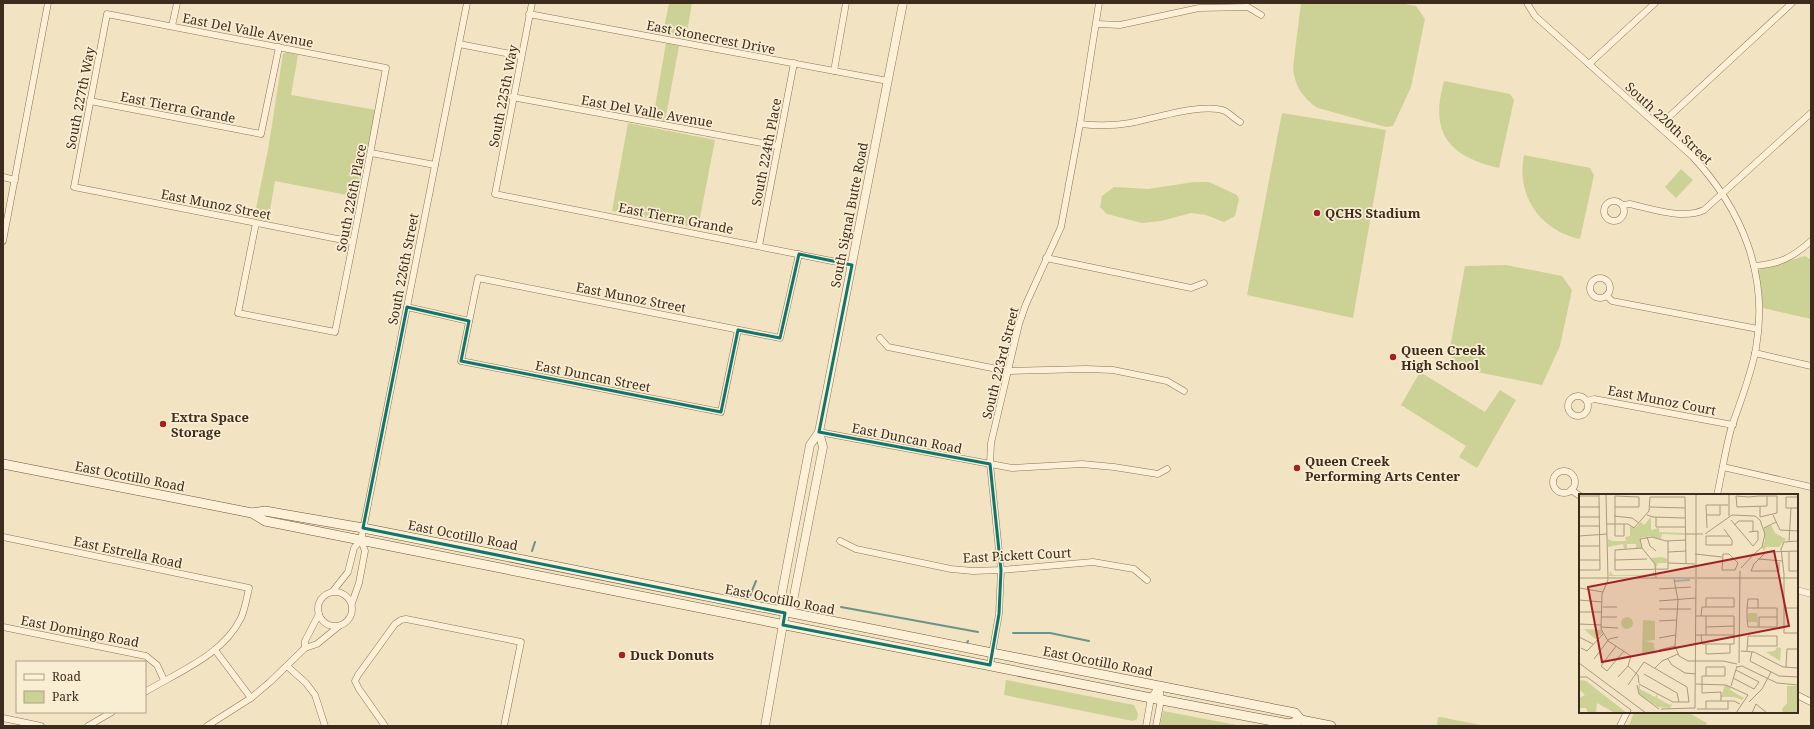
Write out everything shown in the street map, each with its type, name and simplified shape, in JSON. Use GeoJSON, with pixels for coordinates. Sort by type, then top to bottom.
{"type":"FeatureCollection","features":[{"type":"Feature","properties":{"kind":"main road","name":"East Ocotillo Road"},"geometry":{"type":"LineString","coordinates":[[3,464],[252,513],[265,511],[363,528],[785,613],[1295,713],[1302,720]]}},
{"type":"Feature","properties":{"kind":"main road","name":"East Ocotillo Road"},"geometry":{"type":"LineString","coordinates":[[252,513],[265,521],[1161,700],[1289,724],[1302,720],[1331,726]]}},
{"type":"Feature","properties":{"kind":"street"},"geometry":{"type":"LineString","coordinates":[[3,242],[48,3]]}},
{"type":"Feature","properties":{"kind":"street"},"geometry":{"type":"LineString","coordinates":[[172,26],[177,3]]}},
{"type":"Feature","properties":{"kind":"street","name":"South 226th Street"},"geometry":{"type":"LineString","coordinates":[[361,540],[467,3]]}},
{"type":"Feature","properties":{"kind":"street","name":"South 225th Way"},"geometry":{"type":"LineString","coordinates":[[495,194],[512,97],[532,3]]}},
{"type":"Feature","properties":{"kind":"street"},"geometry":{"type":"LineString","coordinates":[[834,71],[846,3]]}},
{"type":"Feature","properties":{"kind":"street","name":"South Signal Butte Road"},"geometry":{"type":"LineString","coordinates":[[765,726],[785,613],[792,606],[822,448],[819,432],[903,3]]}},
{"type":"Feature","properties":{"kind":"street","name":"South 223rd Street"},"geometry":{"type":"LineString","coordinates":[[990,665],[999,614],[1001,570],[990,464],[991,443],[1019,324],[1046,258],[1061,227],[1097,24],[1099,3]]}},
{"type":"Feature","properties":{"kind":"street","name":"South 220th Street"},"geometry":{"type":"LineString","coordinates":[[1527,3],[1535,16],[1659,126],[1706,171],[1735,212],[1747,241],[1754,266],[1759,304],[1758,329],[1755,353],[1747,385],[1733,425],[1717,494]]}},
{"type":"Feature","properties":{"kind":"street"},"geometry":{"type":"LineString","coordinates":[[1589,64],[1655,3]]}},
{"type":"Feature","properties":{"kind":"street"},"geometry":{"type":"LineString","coordinates":[[1659,126],[1792,3]]}},
{"type":"Feature","properties":{"kind":"street"},"geometry":{"type":"LineString","coordinates":[[1097,24],[1120,25],[1199,8],[1248,7],[1261,15]]}},
{"type":"Feature","properties":{"kind":"street","name":"East Del Valle Avenue"},"geometry":{"type":"LineString","coordinates":[[107,14],[386,68]]}},
{"type":"Feature","properties":{"kind":"street","name":"South 227th Way"},"geometry":{"type":"LineString","coordinates":[[74,187],[107,14]]}},
{"type":"Feature","properties":{"kind":"street","name":"East Stonecrest Drive"},"geometry":{"type":"LineString","coordinates":[[530,14],[888,81]]}},
{"type":"Feature","properties":{"kind":"street"},"geometry":{"type":"LineString","coordinates":[[459,44],[521,56]]}},
{"type":"Feature","properties":{"kind":"street","name":"East Tierra Grande"},"geometry":{"type":"LineString","coordinates":[[90,101],[261,134],[279,47]]}},
{"type":"Feature","properties":{"kind":"street","name":"South 224th Place"},"geometry":{"type":"LineString","coordinates":[[759,246],[794,63]]}},
{"type":"Feature","properties":{"kind":"street","name":"South 226th Place"},"geometry":{"type":"LineString","coordinates":[[256,223],[238,313],[335,332],[371,154],[386,68]]}},
{"type":"Feature","properties":{"kind":"street","name":"East Del Valle Avenue"},"geometry":{"type":"LineString","coordinates":[[512,97],[778,146]]}},
{"type":"Feature","properties":{"kind":"street"},"geometry":{"type":"LineString","coordinates":[[1080,124],[1111,126],[1182,111],[1203,109],[1224,111],[1240,122]]}},
{"type":"Feature","properties":{"kind":"street"},"geometry":{"type":"LineString","coordinates":[[1623,205],[1630,204],[1676,213],[1698,213],[1704,210],[1723,194],[1811,113]]}},
{"type":"Feature","properties":{"kind":"street"},"geometry":{"type":"LineString","coordinates":[[371,154],[435,165]]}},
{"type":"Feature","properties":{"kind":"street"},"geometry":{"type":"LineString","coordinates":[[3,177],[15,180]]}},
{"type":"Feature","properties":{"kind":"street","name":"East Munoz Street"},"geometry":{"type":"LineString","coordinates":[[74,187],[353,242]]}},
{"type":"Feature","properties":{"kind":"street","name":"East Tierra Grande"},"geometry":{"type":"LineString","coordinates":[[495,194],[852,265]]}},
{"type":"Feature","properties":{"kind":"street"},"geometry":{"type":"LineString","coordinates":[[1754,266],[1768,265],[1788,258],[1797,254],[1811,241]]}},
{"type":"Feature","properties":{"kind":"street","name":"East Munoz Street"},"geometry":{"type":"LineString","coordinates":[[470,321],[478,278],[780,338],[799,254]]}},
{"type":"Feature","properties":{"kind":"street"},"geometry":{"type":"LineString","coordinates":[[1046,258],[1191,288],[1204,283]]}},
{"type":"Feature","properties":{"kind":"street"},"geometry":{"type":"LineString","coordinates":[[1607,296],[1612,301],[1758,329]]}},
{"type":"Feature","properties":{"kind":"street"},"geometry":{"type":"LineString","coordinates":[[407,307],[470,321]]}},
{"type":"Feature","properties":{"kind":"street","name":"East Duncan Street"},"geometry":{"type":"LineString","coordinates":[[470,321],[461,361],[721,412],[738,330]]}},
{"type":"Feature","properties":{"kind":"street"},"geometry":{"type":"LineString","coordinates":[[880,338],[888,347],[1008,371],[1086,369],[1113,370],[1167,381],[1184,392]]}},
{"type":"Feature","properties":{"kind":"street"},"geometry":{"type":"LineString","coordinates":[[1755,353],[1811,366]]}},
{"type":"Feature","properties":{"kind":"street","name":"East Munoz Court"},"geometry":{"type":"LineString","coordinates":[[1587,401],[1594,399],[1733,425]]}},
{"type":"Feature","properties":{"kind":"street","name":"South Signal Butte Road"},"geometry":{"type":"LineString","coordinates":[[785,613],[780,603],[810,444],[819,432]]}},
{"type":"Feature","properties":{"kind":"street","name":"East Duncan Road"},"geometry":{"type":"LineString","coordinates":[[819,432],[1012,468],[1082,464],[1114,467],[1158,474],[1167,469]]}},
{"type":"Feature","properties":{"kind":"street"},"geometry":{"type":"LineString","coordinates":[[1723,468],[1811,487]]}},
{"type":"Feature","properties":{"kind":"street"},"geometry":{"type":"LineString","coordinates":[[1571,490],[1579,495]]}},
{"type":"Feature","properties":{"kind":"street","name":"East Estrella Road"},"geometry":{"type":"LineString","coordinates":[[3,537],[249,588],[239,621],[234,631],[215,650]]}},
{"type":"Feature","properties":{"kind":"street"},"geometry":{"type":"LineString","coordinates":[[339,626],[329,625],[324,622],[318,609],[321,599],[333,592],[348,572],[354,548],[361,540]]}},
{"type":"Feature","properties":{"kind":"street"},"geometry":{"type":"LineString","coordinates":[[208,726],[251,698],[305,648],[317,644],[351,618],[353,608],[352,604],[359,583],[365,552],[361,540]]}},
{"type":"Feature","properties":{"kind":"street","name":"East Pickett Court"},"geometry":{"type":"LineString","coordinates":[[840,541],[856,549],[951,569],[1001,570],[1093,562],[1134,569],[1147,580]]}},
{"type":"Feature","properties":{"kind":"street"},"geometry":{"type":"LineString","coordinates":[[1798,590],[1811,594]]}},
{"type":"Feature","properties":{"kind":"street"},"geometry":{"type":"LineString","coordinates":[[333,592],[345,594],[352,604]]}},
{"type":"Feature","properties":{"kind":"street"},"geometry":{"type":"LineString","coordinates":[[305,648],[305,641],[319,614]]}},
{"type":"Feature","properties":{"kind":"street"},"geometry":{"type":"LineString","coordinates":[[385,726],[359,689],[356,684],[356,678],[395,624],[406,619],[521,642],[504,726]]}},
{"type":"Feature","properties":{"kind":"street","name":"East Domingo Road"},"geometry":{"type":"LineString","coordinates":[[3,627],[146,656],[157,665],[164,680]]}},
{"type":"Feature","properties":{"kind":"street"},"geometry":{"type":"LineString","coordinates":[[146,691],[215,650],[251,698]]}},
{"type":"Feature","properties":{"kind":"street"},"geometry":{"type":"LineString","coordinates":[[287,666],[306,683],[315,695],[325,726]]}},
{"type":"Feature","properties":{"kind":"street"},"geometry":{"type":"LineString","coordinates":[[1146,726],[1151,698],[1159,686]]}},
{"type":"Feature","properties":{"kind":"street"},"geometry":{"type":"LineString","coordinates":[[1156,726],[1161,700],[1159,686]]}},
{"type":"Feature","properties":{"kind":"street"},"geometry":{"type":"LineString","coordinates":[[1798,696],[1811,702]]}},
{"type":"Feature","properties":{"kind":"street"},"geometry":{"type":"LineString","coordinates":[[88,726],[110,713]]}},
{"type":"Feature","properties":{"kind":"street"},"geometry":{"type":"LineString","coordinates":[[1620,726],[1627,713]]}},
{"type":"Feature","properties":{"kind":"street"},"geometry":{"type":"LineString","coordinates":[[3,718],[42,726]]}},
{"type":"Feature","properties":{"kind":"highlighted area"},"geometry":{"type":"Polygon","coordinates":[[[799,254],[852,265],[819,432],[990,464],[1001,570],[999,614],[990,665],[783,625],[785,613],[363,528],[407,307],[469,321],[461,361],[721,412],[738,330],[780,338],[799,254]]]}},
{"type":"Feature","properties":{"kind":"green space"},"geometry":{"type":"Polygon","coordinates":[[[669,3],[692,3],[686,38],[663,33],[669,3]]]}},
{"type":"Feature","properties":{"kind":"green space"},"geometry":{"type":"Polygon","coordinates":[[[1301,3],[1399,3],[1416,6],[1425,19],[1411,87],[1393,126],[1386,127],[1318,108],[1300,91],[1295,80],[1293,67],[1301,3]]]}},
{"type":"Feature","properties":{"kind":"green space"},"geometry":{"type":"Polygon","coordinates":[[[666,43],[679,46],[665,121],[653,119],[666,43]]]}},
{"type":"Feature","properties":{"kind":"green space"},"geometry":{"type":"Polygon","coordinates":[[[286,52],[298,55],[291,95],[376,110],[357,197],[275,181],[268,221],[254,218],[268,150],[283,54],[286,52]]]}},
{"type":"Feature","properties":{"kind":"green space"},"geometry":{"type":"Polygon","coordinates":[[[1444,81],[1510,94],[1514,100],[1499,168],[1467,157],[1447,140],[1439,115],[1440,99],[1444,81]]]}},
{"type":"Feature","properties":{"kind":"green space","name":"QCHS Stadium"},"geometry":{"type":"Polygon","coordinates":[[[1282,113],[1386,130],[1353,318],[1247,295],[1282,113]]]}},
{"type":"Feature","properties":{"kind":"green space"},"geometry":{"type":"Polygon","coordinates":[[[628,123],[715,140],[698,228],[612,211],[628,123]]]}},
{"type":"Feature","properties":{"kind":"green space"},"geometry":{"type":"Polygon","coordinates":[[[1524,155],[1590,168],[1594,175],[1580,239],[1553,228],[1534,209],[1524,184],[1522,170],[1524,155]]]}},
{"type":"Feature","properties":{"kind":"green space"},"geometry":{"type":"Polygon","coordinates":[[[1681,169],[1693,180],[1676,198],[1665,187],[1681,169]]]}},
{"type":"Feature","properties":{"kind":"green space"},"geometry":{"type":"Polygon","coordinates":[[[1194,182],[1209,182],[1237,195],[1239,199],[1235,216],[1224,222],[1206,215],[1191,213],[1161,221],[1142,223],[1107,214],[1100,207],[1102,196],[1114,187],[1148,189],[1194,182]]]}},
{"type":"Feature","properties":{"kind":"green space"},"geometry":{"type":"Polygon","coordinates":[[[1805,256],[1811,260],[1811,319],[1763,308],[1758,270],[1805,256]]]}},
{"type":"Feature","properties":{"kind":"green space"},"geometry":{"type":"Polygon","coordinates":[[[1506,265],[1562,276],[1572,290],[1560,346],[1542,385],[1462,369],[1456,365],[1449,353],[1465,266],[1506,265]]]}},
{"type":"Feature","properties":{"kind":"green space"},"geometry":{"type":"Polygon","coordinates":[[[1420,372],[1485,412],[1500,390],[1516,400],[1477,468],[1459,457],[1466,446],[1401,405],[1420,372]]]}},
{"type":"Feature","properties":{"kind":"green space"},"geometry":{"type":"Polygon","coordinates":[[[1006,680],[1134,705],[1138,714],[1137,719],[1133,721],[1004,695],[1006,680]]]}},
{"type":"Feature","properties":{"kind":"green space"},"geometry":{"type":"Polygon","coordinates":[[[1163,711],[1242,726],[1160,726],[1163,711]]]}},
{"type":"Feature","properties":{"kind":"green space"},"geometry":{"type":"Polygon","coordinates":[[[1634,713],[1689,713],[1707,723],[1706,726],[1629,726],[1634,713]]]}},
{"type":"Feature","properties":{"kind":"green space"},"geometry":{"type":"Polygon","coordinates":[[[1438,717],[1440,717],[1486,726],[1437,726],[1438,717]]]}},
{"type":"Feature","properties":{"kind":"waterway"},"geometry":{"type":"LineString","coordinates":[[532,551],[535,542]]}},
{"type":"Feature","properties":{"kind":"waterway"},"geometry":{"type":"LineString","coordinates":[[749,598],[756,581]]}},
{"type":"Feature","properties":{"kind":"waterway"},"geometry":{"type":"LineString","coordinates":[[841,607],[978,632]]}},
{"type":"Feature","properties":{"kind":"waterway"},"geometry":{"type":"LineString","coordinates":[[1013,633],[1050,633],[1089,641]]}},
{"type":"Feature","properties":{"kind":"place","name":"QCHS Stadium"},"geometry":{"type":"Point","coordinates":[1317,213]}},
{"type":"Feature","properties":{"kind":"place","name":"Queen Creek High School"},"geometry":{"type":"Point","coordinates":[1393,357]}},
{"type":"Feature","properties":{"kind":"place","name":"Extra Space Storage"},"geometry":{"type":"Point","coordinates":[163,424]}},
{"type":"Feature","properties":{"kind":"place","name":"Queen Creek Performing Arts Center"},"geometry":{"type":"Point","coordinates":[1297,468]}},
{"type":"Feature","properties":{"kind":"place","name":"Duck Donuts"},"geometry":{"type":"Point","coordinates":[622,655]}}]}
